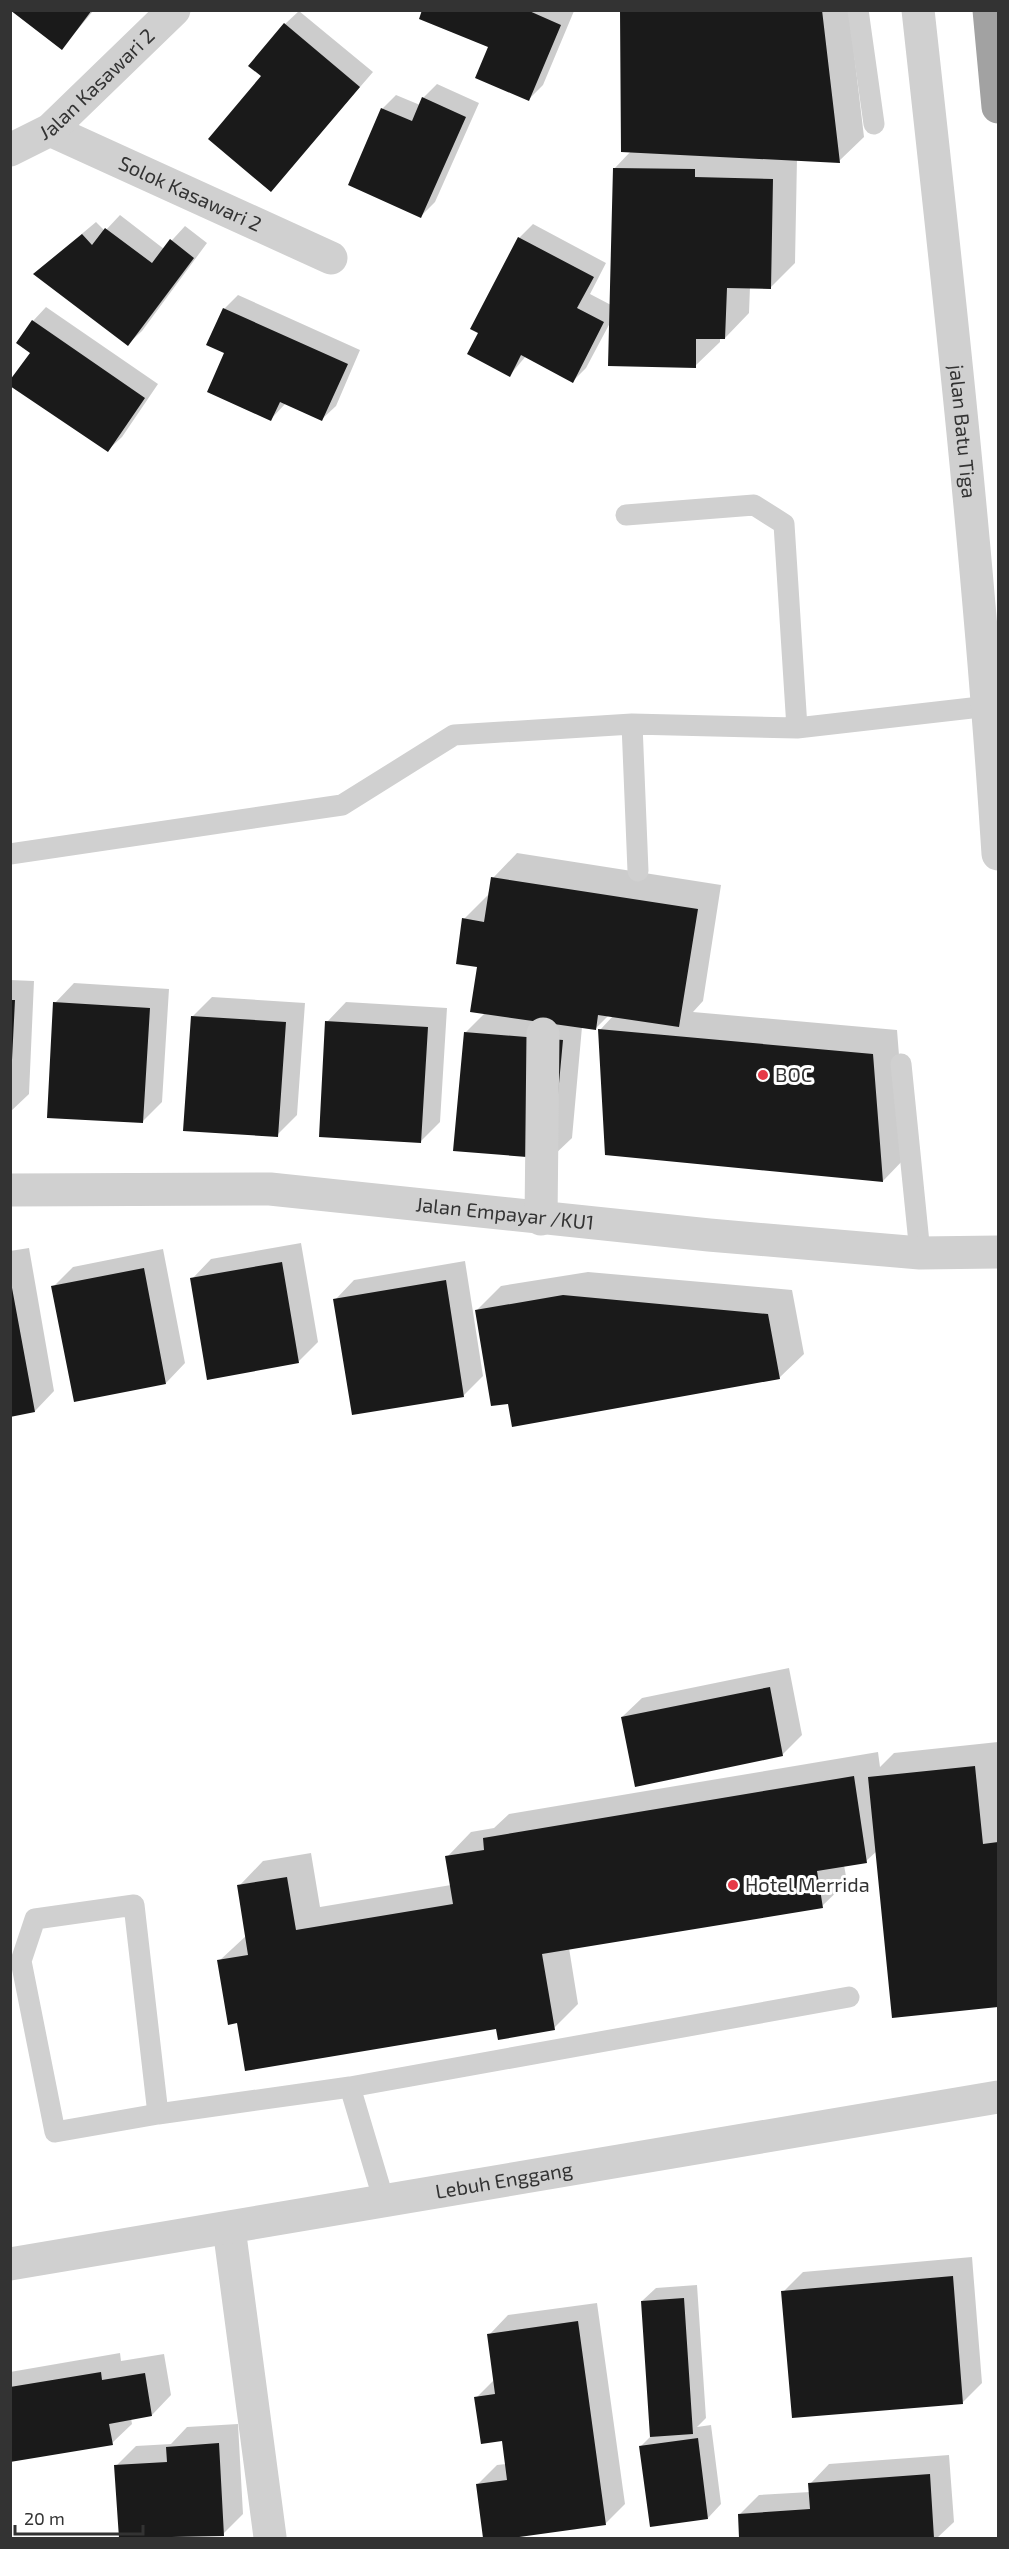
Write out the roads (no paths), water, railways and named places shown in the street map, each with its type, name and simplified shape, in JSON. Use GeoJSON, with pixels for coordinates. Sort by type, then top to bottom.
{"type":"FeatureCollection","features":[{"type":"Feature","properties":{"kind":"highway"},"geometry":{"type":"LineString","coordinates":[[989,10],[999,106]]}},
{"type":"Feature","properties":{"kind":"street","name":"Jalan Kasawari 2"},"geometry":{"type":"LineString","coordinates":[[10,150],[50,130],[174,10]]}},
{"type":"Feature","properties":{"kind":"street","name":"jalan Batu Tiga"},"geometry":{"type":"LineString","coordinates":[[918,10],[989,706],[999,854]]}},
{"type":"Feature","properties":{"kind":"street","name":"Solok Kasawari 2"},"geometry":{"type":"LineString","coordinates":[[50,130],[331,258]]}},
{"type":"Feature","properties":{"kind":"street"},"geometry":{"type":"LineString","coordinates":[[541,1219],[543,1034]]}},
{"type":"Feature","properties":{"kind":"street","name":"Jalan Empayar /KU1"},"geometry":{"type":"LineString","coordinates":[[10,1190],[270,1188],[541,1219],[920,1252],[999,1252]]}},
{"type":"Feature","properties":{"kind":"street","name":"Lebuh Enggang"},"geometry":{"type":"LineString","coordinates":[[10,2264],[999,2097]]}},
{"type":"Feature","properties":{"kind":"street"},"geometry":{"type":"LineString","coordinates":[[229,2228],[270,2537]]}},
{"type":"Feature","properties":{"kind":"lane"},"geometry":{"type":"LineString","coordinates":[[858,10],[874,124]]}},
{"type":"Feature","properties":{"kind":"lane"},"geometry":{"type":"LineString","coordinates":[[626,514],[753,505],[784,524],[797,728]]}},
{"type":"Feature","properties":{"kind":"lane"},"geometry":{"type":"LineString","coordinates":[[10,854],[342,806],[454,735],[632,724],[797,728],[989,706]]}},
{"type":"Feature","properties":{"kind":"lane"},"geometry":{"type":"LineString","coordinates":[[632,724],[638,871]]}},
{"type":"Feature","properties":{"kind":"lane"},"geometry":{"type":"LineString","coordinates":[[901,1064],[920,1252]]}},
{"type":"Feature","properties":{"kind":"lane"},"geometry":{"type":"LineString","coordinates":[[158,2114],[134,1905],[35,1919],[21,1961],[55,2132],[158,2114],[350,2087],[849,1996]]}},
{"type":"Feature","properties":{"kind":"lane"},"geometry":{"type":"LineString","coordinates":[[350,2087],[384,2201]]}},
{"type":"Feature","properties":{"kind":"place","name":"BOC"},"geometry":{"type":"Point","coordinates":[763,1075]}},
{"type":"Feature","properties":{"kind":"place","name":"Hotel Merrida"},"geometry":{"type":"Point","coordinates":[733,1885]}}]}
